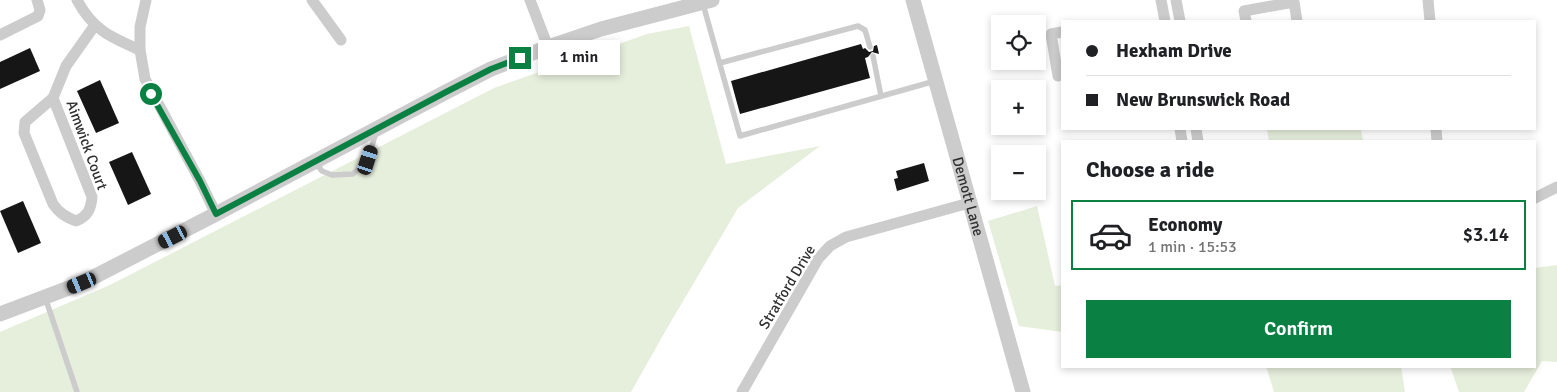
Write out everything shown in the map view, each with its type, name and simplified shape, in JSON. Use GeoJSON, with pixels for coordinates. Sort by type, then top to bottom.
{"type":"FeatureCollection","features":[{"type":"Feature","properties":{"kind":"street"},"geometry":{"type":"LineString","coordinates":[[0,35],[38,16],[40,10],[37,0]]}},
{"type":"Feature","properties":{"kind":"street"},"geometry":{"type":"LineString","coordinates":[[77,0],[95,25],[109,36],[140,50]]}},
{"type":"Feature","properties":{"kind":"street"},"geometry":{"type":"LineString","coordinates":[[146,0],[140,27],[140,50],[145,79],[151,94],[200,181],[216,214]]}},
{"type":"Feature","properties":{"kind":"street"},"geometry":{"type":"LineString","coordinates":[[312,0],[342,40]]}},
{"type":"Feature","properties":{"kind":"street"},"geometry":{"type":"LineString","coordinates":[[530,0],[548,47]]}},
{"type":"Feature","properties":{"kind":"street","name":"Demott Lane"},"geometry":{"type":"LineString","coordinates":[[913,0],[1023,392]]}},
{"type":"Feature","properties":{"kind":"street"},"geometry":{"type":"LineString","coordinates":[[1162,0],[1165,20]]}},
{"type":"Feature","properties":{"kind":"street"},"geometry":{"type":"LineString","coordinates":[[1176,0],[1180,20]]}},
{"type":"Feature","properties":{"kind":"street"},"geometry":{"type":"LineString","coordinates":[[1428,0],[1430,20]]}},
{"type":"Feature","properties":{"kind":"street"},"geometry":{"type":"LineString","coordinates":[[0,314],[82,283],[491,69],[602,29],[707,1]]}},
{"type":"Feature","properties":{"kind":"street"},"geometry":{"type":"LineString","coordinates":[[1246,20],[1244,11],[1294,2],[1297,20]]}},
{"type":"Feature","properties":{"kind":"street","name":"Aimwick Court"},"geometry":{"type":"LineString","coordinates":[[53,98],[92,197],[91,206],[87,214],[76,221],[56,210],[24,133],[25,122],[53,98],[66,66],[95,25]]}},
{"type":"Feature","properties":{"kind":"street"},"geometry":{"type":"LineString","coordinates":[[1061,32],[1051,34],[1058,76],[1061,76]]}},
{"type":"Feature","properties":{"kind":"street"},"geometry":{"type":"LineString","coordinates":[[1536,198],[1557,187]]}},
{"type":"Feature","properties":{"kind":"street","name":"Stratford Drive"},"geometry":{"type":"LineString","coordinates":[[742,392],[818,259],[830,246],[846,237],[969,203]]}},
{"type":"Feature","properties":{"kind":"lane"},"geometry":{"type":"LineString","coordinates":[[707,1],[720,63],[740,136],[935,81]]}},
{"type":"Feature","properties":{"kind":"lane"},"geometry":{"type":"LineString","coordinates":[[720,63],[858,26],[865,30],[870,47]]}},
{"type":"Feature","properties":{"kind":"lane"},"geometry":{"type":"LineString","coordinates":[[872,56],[882,96]]}},
{"type":"Feature","properties":{"kind":"lane"},"geometry":{"type":"LineString","coordinates":[[314,162],[322,170],[332,175],[353,174],[368,160],[377,128]]}},
{"type":"Feature","properties":{"kind":"lane"},"geometry":{"type":"LineString","coordinates":[[45,297],[77,392]]}},
{"type":"Feature","properties":{"kind":"green space"},"geometry":{"type":"Polygon","coordinates":[[[689,26],[726,164],[820,146],[738,208],[631,392],[0,392],[0,332],[110,285],[494,88],[647,34],[689,26]]]}},
{"type":"Feature","properties":{"kind":"green space"},"geometry":{"type":"Polygon","coordinates":[[[1267,130],[1361,130],[1363,140],[1269,140],[1267,130]]]}},
{"type":"Feature","properties":{"kind":"green space"},"geometry":{"type":"Polygon","coordinates":[[[1037,206],[1055,286],[1061,285],[1061,332],[1019,326],[988,221],[1037,206]]]}},
{"type":"Feature","properties":{"kind":"green space"},"geometry":{"type":"Polygon","coordinates":[[[1557,265],[1557,362],[1542,361],[1524,392],[1459,392],[1451,368],[1536,368],[1536,268],[1557,265]]]}},
{"type":"Feature","properties":{"kind":"green space"},"geometry":{"type":"Polygon","coordinates":[[[1267,368],[1401,368],[1405,392],[1274,392],[1267,368]]]}},
{"type":"Feature","properties":{"kind":"building"},"geometry":{"type":"Polygon","coordinates":[[[861,44],[863,49],[865,48],[869,52],[873,51],[874,46],[877,45],[879,54],[872,52],[865,58],[870,78],[740,114],[731,81],[861,44]]]}},
{"type":"Feature","properties":{"kind":"building"},"geometry":{"type":"Polygon","coordinates":[[[30,48],[40,71],[0,89],[0,62],[30,48]]]}},
{"type":"Feature","properties":{"kind":"building"},"geometry":{"type":"Polygon","coordinates":[[[100,80],[119,123],[96,133],[77,91],[100,80]]]}},
{"type":"Feature","properties":{"kind":"building"},"geometry":{"type":"Polygon","coordinates":[[[132,152],[151,194],[128,205],[109,162],[132,152]]]}},
{"type":"Feature","properties":{"kind":"building"},"geometry":{"type":"Polygon","coordinates":[[[924,163],[929,181],[897,191],[894,179],[898,178],[896,171],[924,163]]]}},
{"type":"Feature","properties":{"kind":"building"},"geometry":{"type":"Polygon","coordinates":[[[23,201],[41,243],[18,253],[0,211],[23,201]]]}},
{"type":"Feature","properties":{"kind":"route"},"geometry":{"type":"LineString","coordinates":[[151,94],[200,181],[216,214],[446,92],[491,69],[520,58]]}}]}
